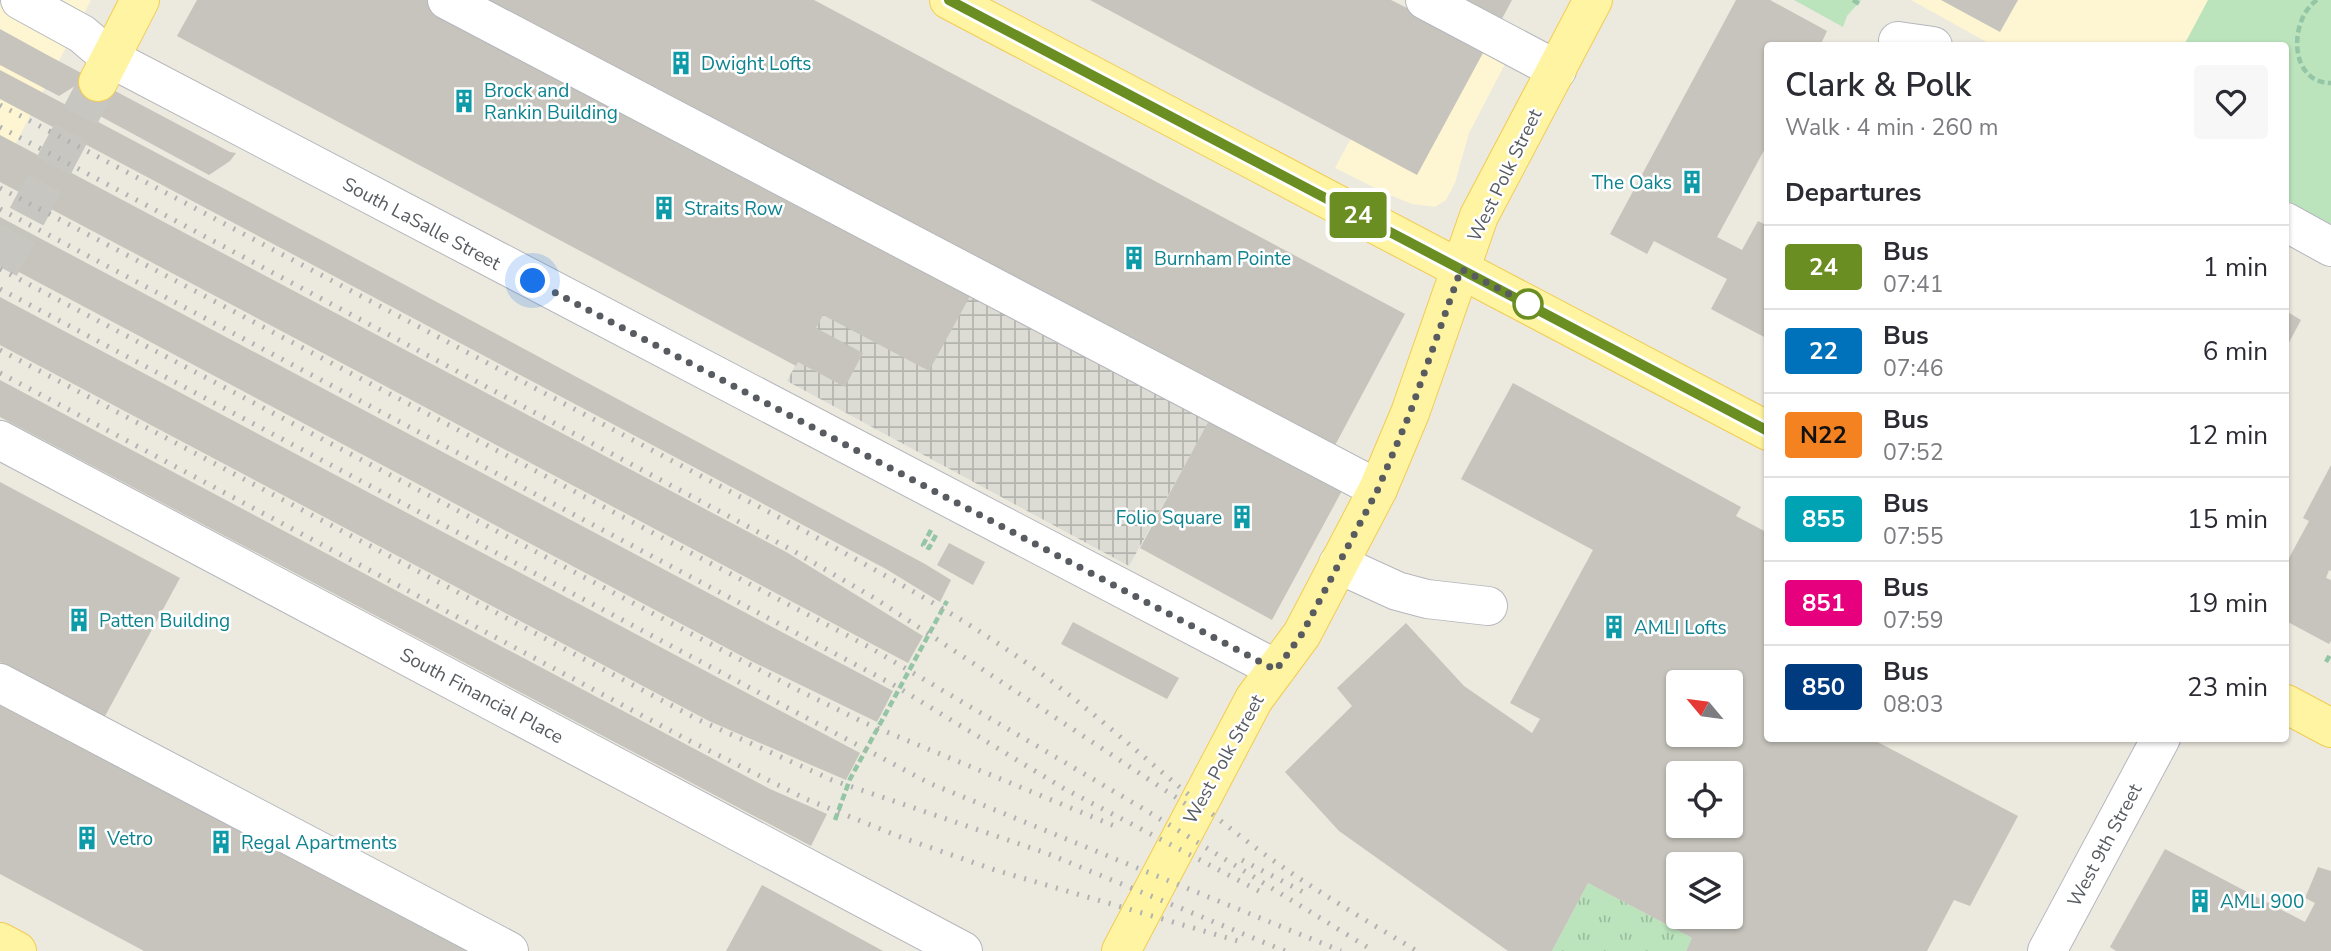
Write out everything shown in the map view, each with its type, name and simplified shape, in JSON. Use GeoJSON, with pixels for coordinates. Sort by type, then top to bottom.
{"type":"FeatureCollection","features":[{"type":"Feature","properties":{"kind":"main road"},"geometry":{"type":"LineString","coordinates":[[104,70],[140,0]]}},
{"type":"Feature","properties":{"kind":"main road"},"geometry":{"type":"LineString","coordinates":[[949,0],[1764,429]]}},
{"type":"Feature","properties":{"kind":"main road","name":"West Polk Street"},"geometry":{"type":"LineString","coordinates":[[1121,951],[1254,699],[1302,634],[1378,489],[1410,413],[1479,216],[1594,0]]}},
{"type":"Feature","properties":{"kind":"main road"},"geometry":{"type":"LineString","coordinates":[[2289,706],[2331,728]]}},
{"type":"Feature","properties":{"kind":"main road"},"geometry":{"type":"LineString","coordinates":[[0,942],[17,951]]}},
{"type":"Feature","properties":{"kind":"street","name":"South LaSalle Street"},"geometry":{"type":"LineString","coordinates":[[20,0],[82,34],[104,70],[1276,670]]}},
{"type":"Feature","properties":{"kind":"street"},"geometry":{"type":"LineString","coordinates":[[447,0],[1378,489]]}},
{"type":"Feature","properties":{"kind":"street"},"geometry":{"type":"LineString","coordinates":[[1425,0],[1557,70]]}},
{"type":"Feature","properties":{"kind":"street"},"geometry":{"type":"LineString","coordinates":[[2289,224],[2331,247]]}},
{"type":"Feature","properties":{"kind":"street","name":"South Financial Place"},"geometry":{"type":"LineString","coordinates":[[0,440],[963,951]]}},
{"type":"Feature","properties":{"kind":"street"},"geometry":{"type":"LineString","coordinates":[[1338,564],[1397,591],[1427,599],[1488,606]]}},
{"type":"Feature","properties":{"kind":"street"},"geometry":{"type":"LineString","coordinates":[[0,683],[509,951]]}},
{"type":"Feature","properties":{"kind":"street","name":"West 9th Street"},"geometry":{"type":"LineString","coordinates":[[2057,947],[2159,742]]}},
{"type":"Feature","properties":{"kind":"path"},"geometry":{"type":"LineString","coordinates":[[1853,0],[1861,5]]}},
{"type":"Feature","properties":{"kind":"path"},"geometry":{"type":"LineString","coordinates":[[2317,0],[2310,5],[2301,19],[2297,50],[2310,75],[2324,83],[2331,83]]}},
{"type":"Feature","properties":{"kind":"path"},"geometry":{"type":"LineString","coordinates":[[932,530],[923,545],[929,548],[937,532],[941,534]]}},
{"type":"Feature","properties":{"kind":"path"},"geometry":{"type":"LineString","coordinates":[[835,820],[850,779],[947,601]]}},
{"type":"Feature","properties":{"kind":"path"},"geometry":{"type":"LineString","coordinates":[[2326,662],[2331,653]]}},
{"type":"Feature","properties":{"kind":"shaded area"},"geometry":{"type":"Polygon","coordinates":[[[0,0],[91,0],[0,173],[0,0]]]}},
{"type":"Feature","properties":{"kind":"shaded area"},"geometry":{"type":"Polygon","coordinates":[[[1911,0],[2209,0],[2186,42],[1987,42],[1911,0]]]}},
{"type":"Feature","properties":{"kind":"shaded area"},"geometry":{"type":"Polygon","coordinates":[[[1416,17],[1514,47],[1469,133],[1455,183],[1446,200],[1435,207],[1412,204],[1335,168],[1416,17]]]}},
{"type":"Feature","properties":{"kind":"shaded area"},"geometry":{"type":"Polygon","coordinates":[[[869,229],[1212,416],[1129,566],[787,381],[869,229]]]}},
{"type":"Feature","properties":{"kind":"green space"},"geometry":{"type":"Polygon","coordinates":[[[1794,0],[1861,0],[1847,16],[1843,27],[1794,0]]]}},
{"type":"Feature","properties":{"kind":"green space"},"geometry":{"type":"Polygon","coordinates":[[[2208,0],[2331,0],[2331,224],[2289,202],[2289,42],[2186,42],[2208,0]]]}},
{"type":"Feature","properties":{"kind":"green space"},"geometry":{"type":"Polygon","coordinates":[[[1588,883],[1666,924],[1666,929],[1675,929],[1692,938],[1686,951],[1552,951],[1588,883]]]}},
{"type":"Feature","properties":{"kind":"building"},"geometry":{"type":"Polygon","coordinates":[[[197,0],[440,0],[975,287],[929,371],[823,315],[816,328],[863,353],[845,387],[798,362],[796,366],[177,36],[197,0]]]}},
{"type":"Feature","properties":{"kind":"building","name":"Burnham Pointe"},"geometry":{"type":"Polygon","coordinates":[[[488,0],[814,0],[1405,314],[1332,451],[488,0]]]}},
{"type":"Feature","properties":{"kind":"building"},"geometry":{"type":"Polygon","coordinates":[[[1090,0],[1391,0],[1417,13],[1416,17],[1483,53],[1417,175],[1090,0]]]}},
{"type":"Feature","properties":{"kind":"building"},"geometry":{"type":"Polygon","coordinates":[[[1444,0],[1512,0],[1497,28],[1444,0]]]}},
{"type":"Feature","properties":{"kind":"building","name":"The Oaks"},"geometry":{"type":"Polygon","coordinates":[[[1736,0],[1770,0],[1827,31],[1822,42],[1764,42],[1764,150],[1717,237],[1742,250],[1758,221],[1764,224],[1764,337],[1711,309],[1727,279],[1654,241],[1647,254],[1610,234],[1736,0]]]}},
{"type":"Feature","properties":{"kind":"building"},"geometry":{"type":"Polygon","coordinates":[[[1941,0],[2018,0],[2000,32],[1941,0]]]}},
{"type":"Feature","properties":{"kind":"building"},"geometry":{"type":"Polygon","coordinates":[[[0,29],[87,76],[59,96],[0,65],[0,29]]]}},
{"type":"Feature","properties":{"kind":"building"},"geometry":{"type":"Polygon","coordinates":[[[0,70],[925,564],[951,580],[940,602],[886,569],[0,99],[0,70]]]}},
{"type":"Feature","properties":{"kind":"building"},"geometry":{"type":"Polygon","coordinates":[[[102,84],[236,153],[230,161],[209,175],[100,116],[99,89],[102,84]]]}},
{"type":"Feature","properties":{"kind":"building"},"geometry":{"type":"Polygon","coordinates":[[[0,135],[788,553],[923,636],[908,663],[0,182],[0,135]]]}},
{"type":"Feature","properties":{"kind":"building"},"geometry":{"type":"Polygon","coordinates":[[[0,217],[893,691],[877,722],[753,662],[0,262],[0,217]]]}},
{"type":"Feature","properties":{"kind":"building"},"geometry":{"type":"Polygon","coordinates":[[[0,297],[860,753],[846,780],[709,721],[0,345],[0,297]]]}},
{"type":"Feature","properties":{"kind":"building"},"geometry":{"type":"Polygon","coordinates":[[[2289,313],[2301,320],[2289,342],[2289,313]]]}},
{"type":"Feature","properties":{"kind":"building"},"geometry":{"type":"Polygon","coordinates":[[[0,380],[770,789],[827,814],[811,846],[0,417],[0,380]]]}},
{"type":"Feature","properties":{"kind":"building"},"geometry":{"type":"Polygon","coordinates":[[[1513,383],[1741,507],[1736,516],[1764,531],[1764,742],[1878,742],[2018,816],[1970,906],[1954,900],[1927,951],[1686,951],[1692,938],[1675,929],[1743,929],[1743,852],[1666,852],[1666,924],[1588,883],[1552,951],[1508,951],[1339,831],[1285,772],[1352,706],[1337,688],[1406,623],[1464,686],[1532,733],[1540,719],[1510,703],[1593,550],[1461,479],[1513,383]]]}},
{"type":"Feature","properties":{"kind":"building","name":"Folio Square"},"geometry":{"type":"Polygon","coordinates":[[[1212,415],[1344,487],[1272,620],[1140,548],[1212,415]]]}},
{"type":"Feature","properties":{"kind":"building"},"geometry":{"type":"Polygon","coordinates":[[[2331,465],[2331,571],[2329,570],[2326,578],[2331,580],[2329,644],[2289,623],[2289,558],[2309,521],[2303,518],[2331,465]]]}},
{"type":"Feature","properties":{"kind":"building","name":"Patten Building"},"geometry":{"type":"Polygon","coordinates":[[[0,482],[180,578],[104,718],[0,662],[0,482]]]}},
{"type":"Feature","properties":{"kind":"building"},"geometry":{"type":"Polygon","coordinates":[[[949,543],[985,562],[973,585],[937,565],[949,543]]]}},
{"type":"Feature","properties":{"kind":"building"},"geometry":{"type":"Polygon","coordinates":[[[1073,622],[1179,678],[1167,699],[1061,644],[1073,622]]]}},
{"type":"Feature","properties":{"kind":"building"},"geometry":{"type":"Polygon","coordinates":[[[0,699],[479,951],[144,951],[0,874],[0,699]]]}},
{"type":"Feature","properties":{"kind":"building","name":"AMLI 900"},"geometry":{"type":"Polygon","coordinates":[[[2165,849],[2305,922],[2315,903],[2305,898],[2318,867],[2331,871],[2331,951],[2116,951],[2110,947],[2165,849]]]}},
{"type":"Feature","properties":{"kind":"building"},"geometry":{"type":"Polygon","coordinates":[[[762,885],[883,951],[726,951],[762,885]]]}},
{"type":"Feature","properties":{"kind":"tunnel"},"geometry":{"type":"LineString","coordinates":[[0,267],[98,82]]}},
{"type":"Feature","properties":{"kind":"railway"},"geometry":{"type":"LineString","coordinates":[[0,105],[801,529],[936,605],[1044,675],[1257,849],[1324,895],[1417,951]]}},
{"type":"Feature","properties":{"kind":"railway"},"geometry":{"type":"LineString","coordinates":[[0,127],[790,549],[876,599],[1186,804]]}},
{"type":"Feature","properties":{"kind":"railway"},"geometry":{"type":"LineString","coordinates":[[0,188],[869,647],[1142,808],[1372,950]]}},
{"type":"Feature","properties":{"kind":"railway"},"geometry":{"type":"LineString","coordinates":[[0,209],[892,684],[1063,788],[1259,891]]}},
{"type":"Feature","properties":{"kind":"railway"},"geometry":{"type":"LineString","coordinates":[[0,269],[794,688],[865,723],[1117,827]]}},
{"type":"Feature","properties":{"kind":"railway"},"geometry":{"type":"LineString","coordinates":[[0,289],[929,783],[1341,951]]}},
{"type":"Feature","properties":{"kind":"railway"},"geometry":{"type":"LineString","coordinates":[[0,350],[699,720],[832,780],[1046,853],[1285,951]]}},
{"type":"Feature","properties":{"kind":"railway"},"geometry":{"type":"LineString","coordinates":[[0,373],[688,740],[806,799],[903,838],[995,870],[1238,941]]}},
{"type":"Feature","properties":{"kind":"railway"},"geometry":{"type":"LineString","coordinates":[[1242,860],[1307,894]]}},
{"type":"Feature","properties":{"kind":"bus line","name":"24"},"geometry":{"type":"LineString","coordinates":[[949,0],[1764,429]]}},
{"type":"Feature","properties":{"kind":"place","name":"Dwight Lofts"},"geometry":{"type":"Point","coordinates":[681,63]}},
{"type":"Feature","properties":{"kind":"place","name":"Brock and Rankin Building"},"geometry":{"type":"Point","coordinates":[464,101]}},
{"type":"Feature","properties":{"kind":"place","name":"The Oaks"},"geometry":{"type":"Point","coordinates":[1692,182]}},
{"type":"Feature","properties":{"kind":"place","name":"Straits Row"},"geometry":{"type":"Point","coordinates":[664,208]}},
{"type":"Feature","properties":{"kind":"place","name":"Burnham Pointe"},"geometry":{"type":"Point","coordinates":[1134,258]}},
{"type":"Feature","properties":{"kind":"place","name":"Folio Square"},"geometry":{"type":"Point","coordinates":[1242,517]}},
{"type":"Feature","properties":{"kind":"place","name":"Patten Building"},"geometry":{"type":"Point","coordinates":[79,620]}},
{"type":"Feature","properties":{"kind":"place","name":"AMLI Lofts"},"geometry":{"type":"Point","coordinates":[1614,627]}},
{"type":"Feature","properties":{"kind":"place","name":"Vetro"},"geometry":{"type":"Point","coordinates":[87,838]}},
{"type":"Feature","properties":{"kind":"place","name":"Regal Apartments"},"geometry":{"type":"Point","coordinates":[221,842]}},
{"type":"Feature","properties":{"kind":"place","name":"AMLI 900"},"geometry":{"type":"Point","coordinates":[2200,901]}},
{"type":"Feature","properties":{"kind":"route"},"geometry":{"type":"LineString","coordinates":[[533,281],[1276,670],[1302,634],[1378,489],[1410,413],[1461,269],[1528,304]]}}]}
